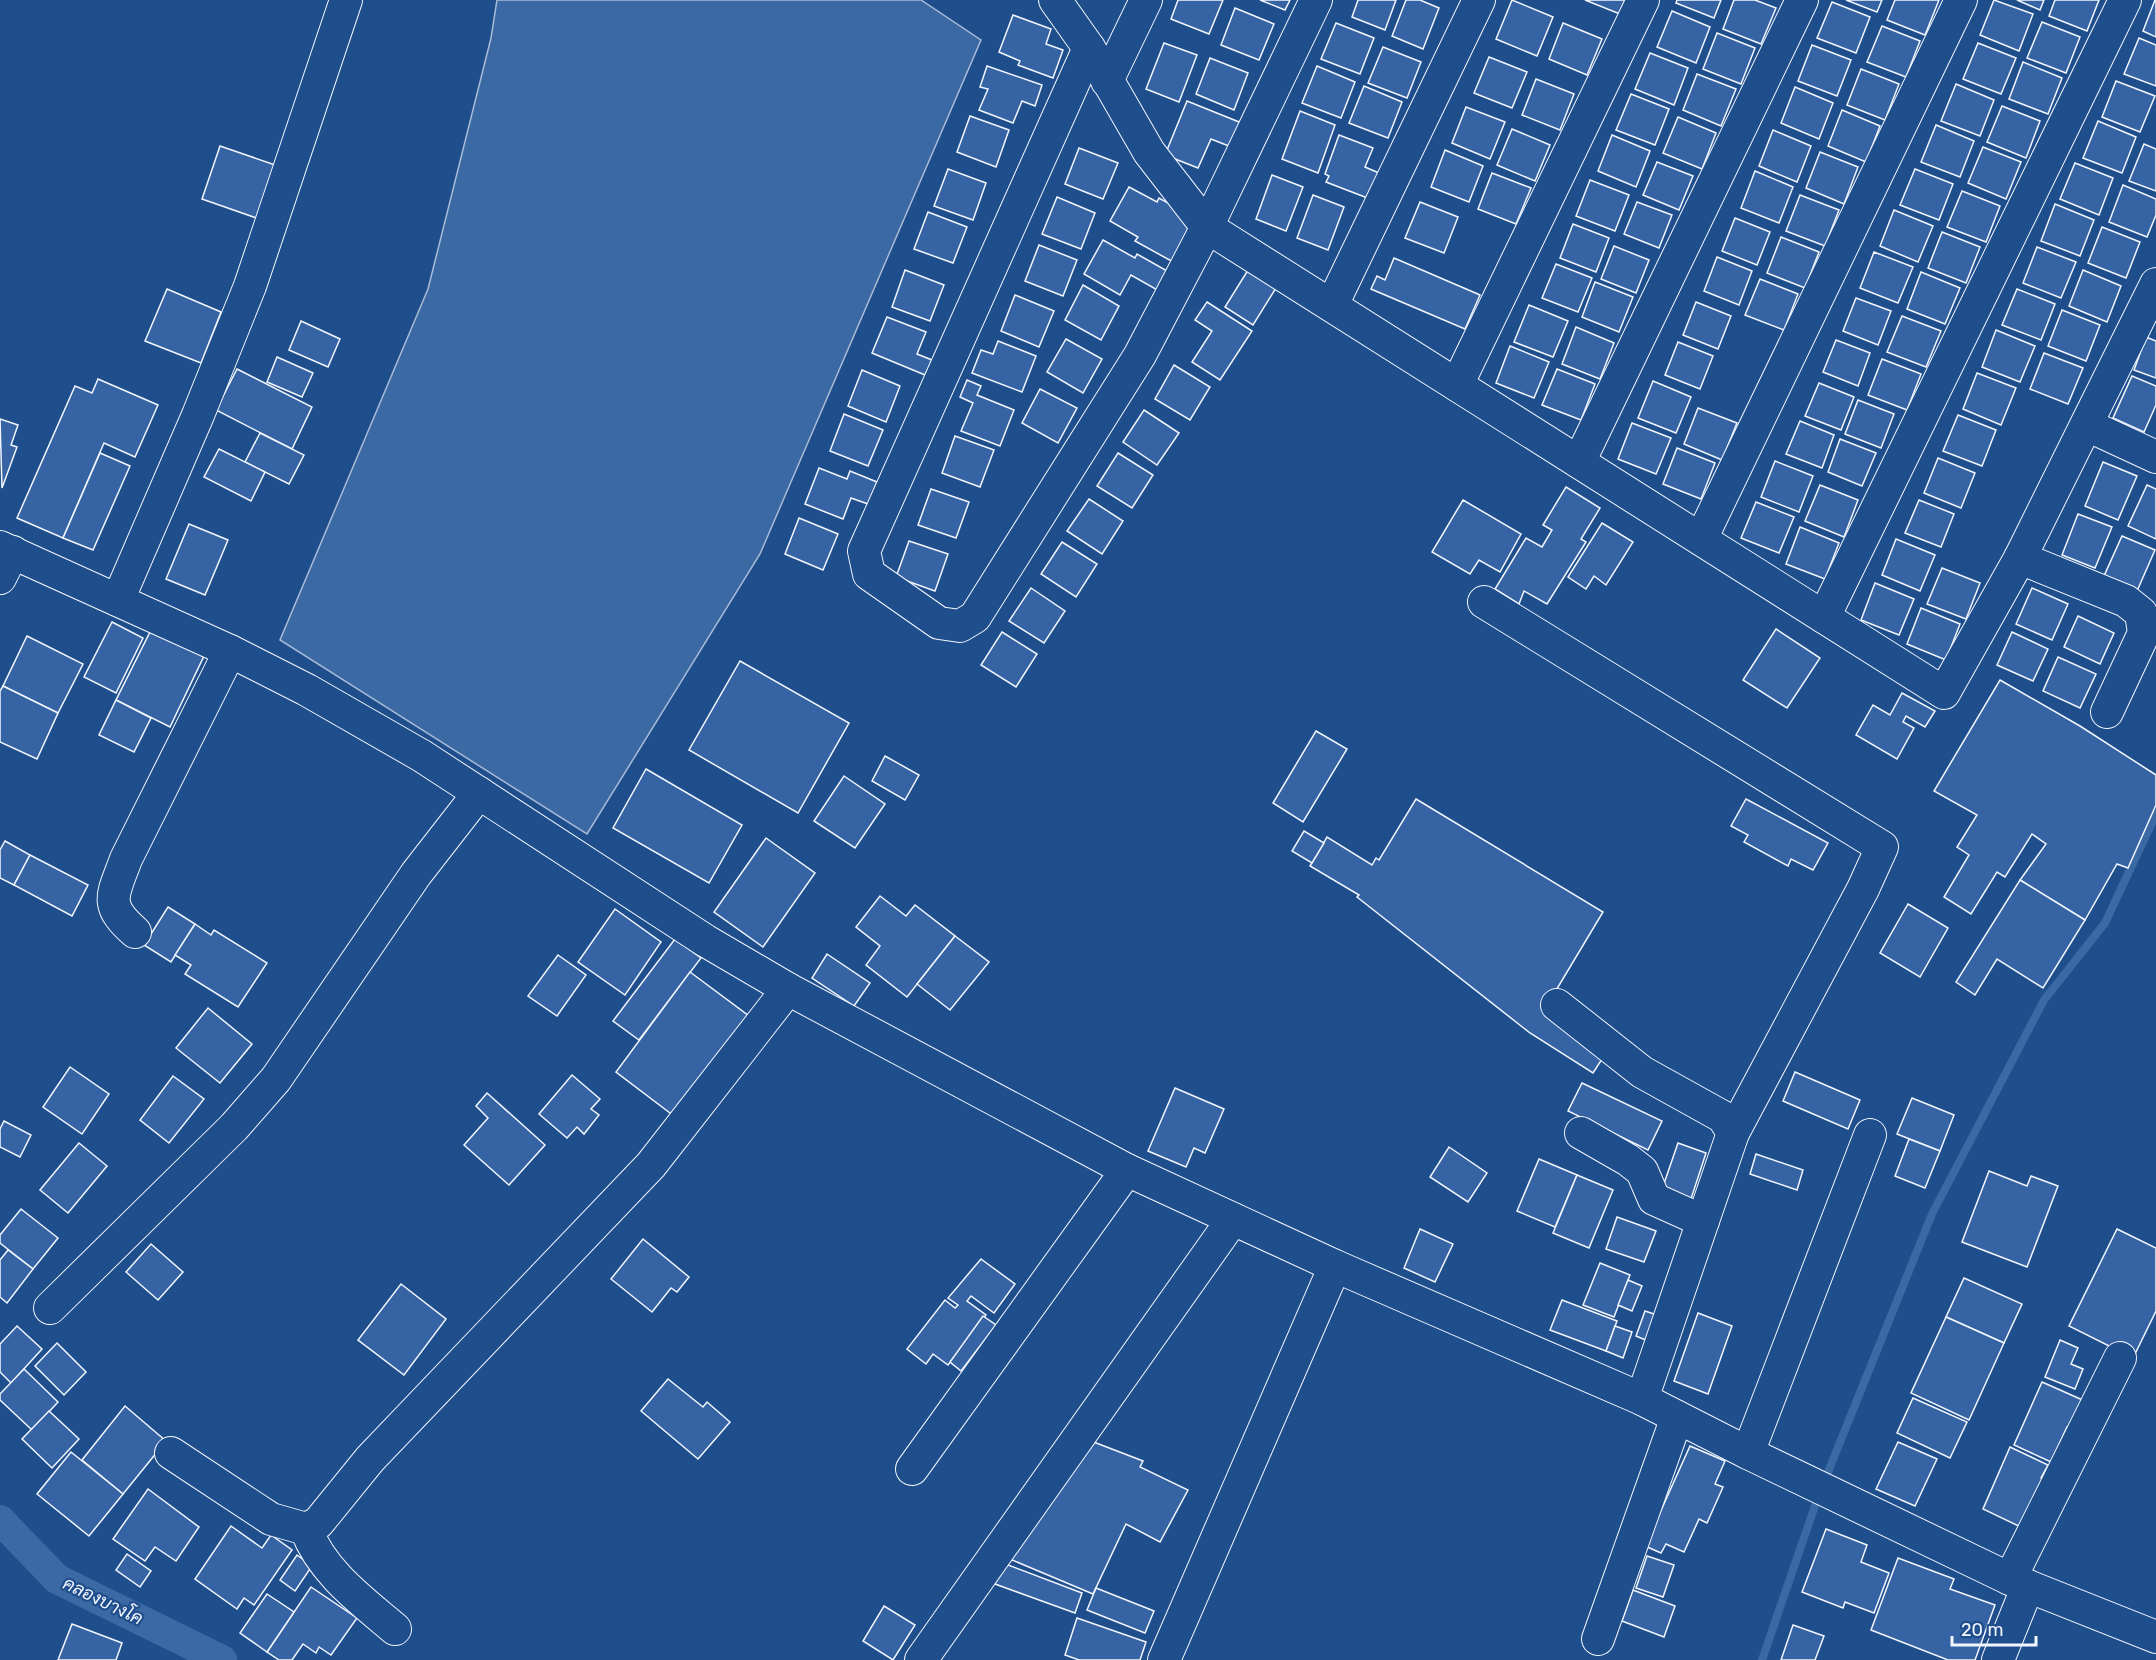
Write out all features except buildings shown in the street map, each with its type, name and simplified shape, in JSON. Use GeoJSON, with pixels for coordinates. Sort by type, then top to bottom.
{"type":"FeatureCollection","features":[{"type":"Feature","properties":{"kind":"street"},"geometry":{"type":"LineString","coordinates":[[118,600],[198,415],[250,286],[346,0]]}},
{"type":"Feature","properties":{"kind":"street"},"geometry":{"type":"LineString","coordinates":[[1055,0],[1089,48],[1149,152],[1207,226],[1944,693],[2020,558],[2156,284]]}},
{"type":"Feature","properties":{"kind":"street"},"geometry":{"type":"LineString","coordinates":[[1107,81],[1146,0]]}},
{"type":"Feature","properties":{"kind":"street"},"geometry":{"type":"LineString","coordinates":[[1089,48],[864,551],[864,562],[869,574],[939,623],[960,626],[975,617],[1140,355],[1207,226],[1316,0]]}},
{"type":"Feature","properties":{"kind":"street"},"geometry":{"type":"LineString","coordinates":[[1332,305],[1479,0]]}},
{"type":"Feature","properties":{"kind":"street"},"geometry":{"type":"LineString","coordinates":[[1457,385],[1643,0]]}},
{"type":"Feature","properties":{"kind":"street"},"geometry":{"type":"LineString","coordinates":[[1579,462],[1802,0]]}},
{"type":"Feature","properties":{"kind":"street"},"geometry":{"type":"LineString","coordinates":[[1701,539],[1960,0]]}},
{"type":"Feature","properties":{"kind":"street"},"geometry":{"type":"LineString","coordinates":[[1824,617],[2125,0]]}},
{"type":"Feature","properties":{"kind":"street"},"geometry":{"type":"LineString","coordinates":[[2087,425],[2156,457]]}},
{"type":"Feature","properties":{"kind":"street"},"geometry":{"type":"LineString","coordinates":[[2020,558],[2126,601],[2141,614],[2144,633],[2107,712]]}},
{"type":"Feature","properties":{"kind":"street"},"geometry":{"type":"LineString","coordinates":[[4,559],[118,600],[230,651],[326,701],[479,793],[706,941],[788,989],[1126,1170],[1335,1266],[1642,1399],[1799,1478],[2019,1582],[2156,1637]]}},
{"type":"Feature","properties":{"kind":"street"},"geometry":{"type":"LineString","coordinates":[[1484,602],[1882,847],[1863,889],[1733,1132],[1642,1399]]}},
{"type":"Feature","properties":{"kind":"street"},"geometry":{"type":"LineString","coordinates":[[135,932],[117,916],[113,906],[118,881],[126,859],[230,651]]}},
{"type":"Feature","properties":{"kind":"street"},"geometry":{"type":"LineString","coordinates":[[50,1308],[234,1127],[276,1079],[416,874],[479,793]]}},
{"type":"Feature","properties":{"kind":"street"},"geometry":{"type":"LineString","coordinates":[[171,1453],[272,1519],[306,1529],[318,1523],[369,1459],[651,1165],[788,989]]}},
{"type":"Feature","properties":{"kind":"street"},"geometry":{"type":"LineString","coordinates":[[1557,1005],[1642,1072],[1723,1117],[1733,1132]]}},
{"type":"Feature","properties":{"kind":"street"},"geometry":{"type":"LineString","coordinates":[[1581,1133],[1629,1160],[1642,1171],[1654,1199],[1703,1221]]}},
{"type":"Feature","properties":{"kind":"street"},"geometry":{"type":"LineString","coordinates":[[1748,1453],[1870,1135]]}},
{"type":"Feature","properties":{"kind":"street"},"geometry":{"type":"LineString","coordinates":[[912,1469],[1126,1170]]}},
{"type":"Feature","properties":{"kind":"street"},"geometry":{"type":"LineString","coordinates":[[921,1660],[1233,1219]]}},
{"type":"Feature","properties":{"kind":"street"},"geometry":{"type":"LineString","coordinates":[[1164,1660],[1335,1266]]}},
{"type":"Feature","properties":{"kind":"street"},"geometry":{"type":"LineString","coordinates":[[1998,1660],[2019,1582],[2120,1358]]}},
{"type":"Feature","properties":{"kind":"street"},"geometry":{"type":"LineString","coordinates":[[1598,1639],[1677,1417]]}},
{"type":"Feature","properties":{"kind":"street"},"geometry":{"type":"LineString","coordinates":[[306,1529],[312,1547],[325,1565],[395,1629]]}},
{"type":"Feature","properties":{"kind":"water"},"geometry":{"type":"Polygon","coordinates":[[[497,0],[921,0],[981,40],[760,554],[587,834],[280,640],[428,289],[491,38],[497,0]]]}},
{"type":"Feature","properties":{"kind":"waterway"},"geometry":{"type":"LineString","coordinates":[[1824,1482],[1932,1214],[2044,1000],[2105,923],[2156,814]]}},
{"type":"Feature","properties":{"kind":"waterway"},"geometry":{"type":"LineString","coordinates":[[1762,1660],[1819,1494]]}},
{"type":"Feature","properties":{"kind":"waterway","name":"คลองบางโค"},"geometry":{"type":"LineString","coordinates":[[0,1520],[57,1579],[222,1660]]}}]}
